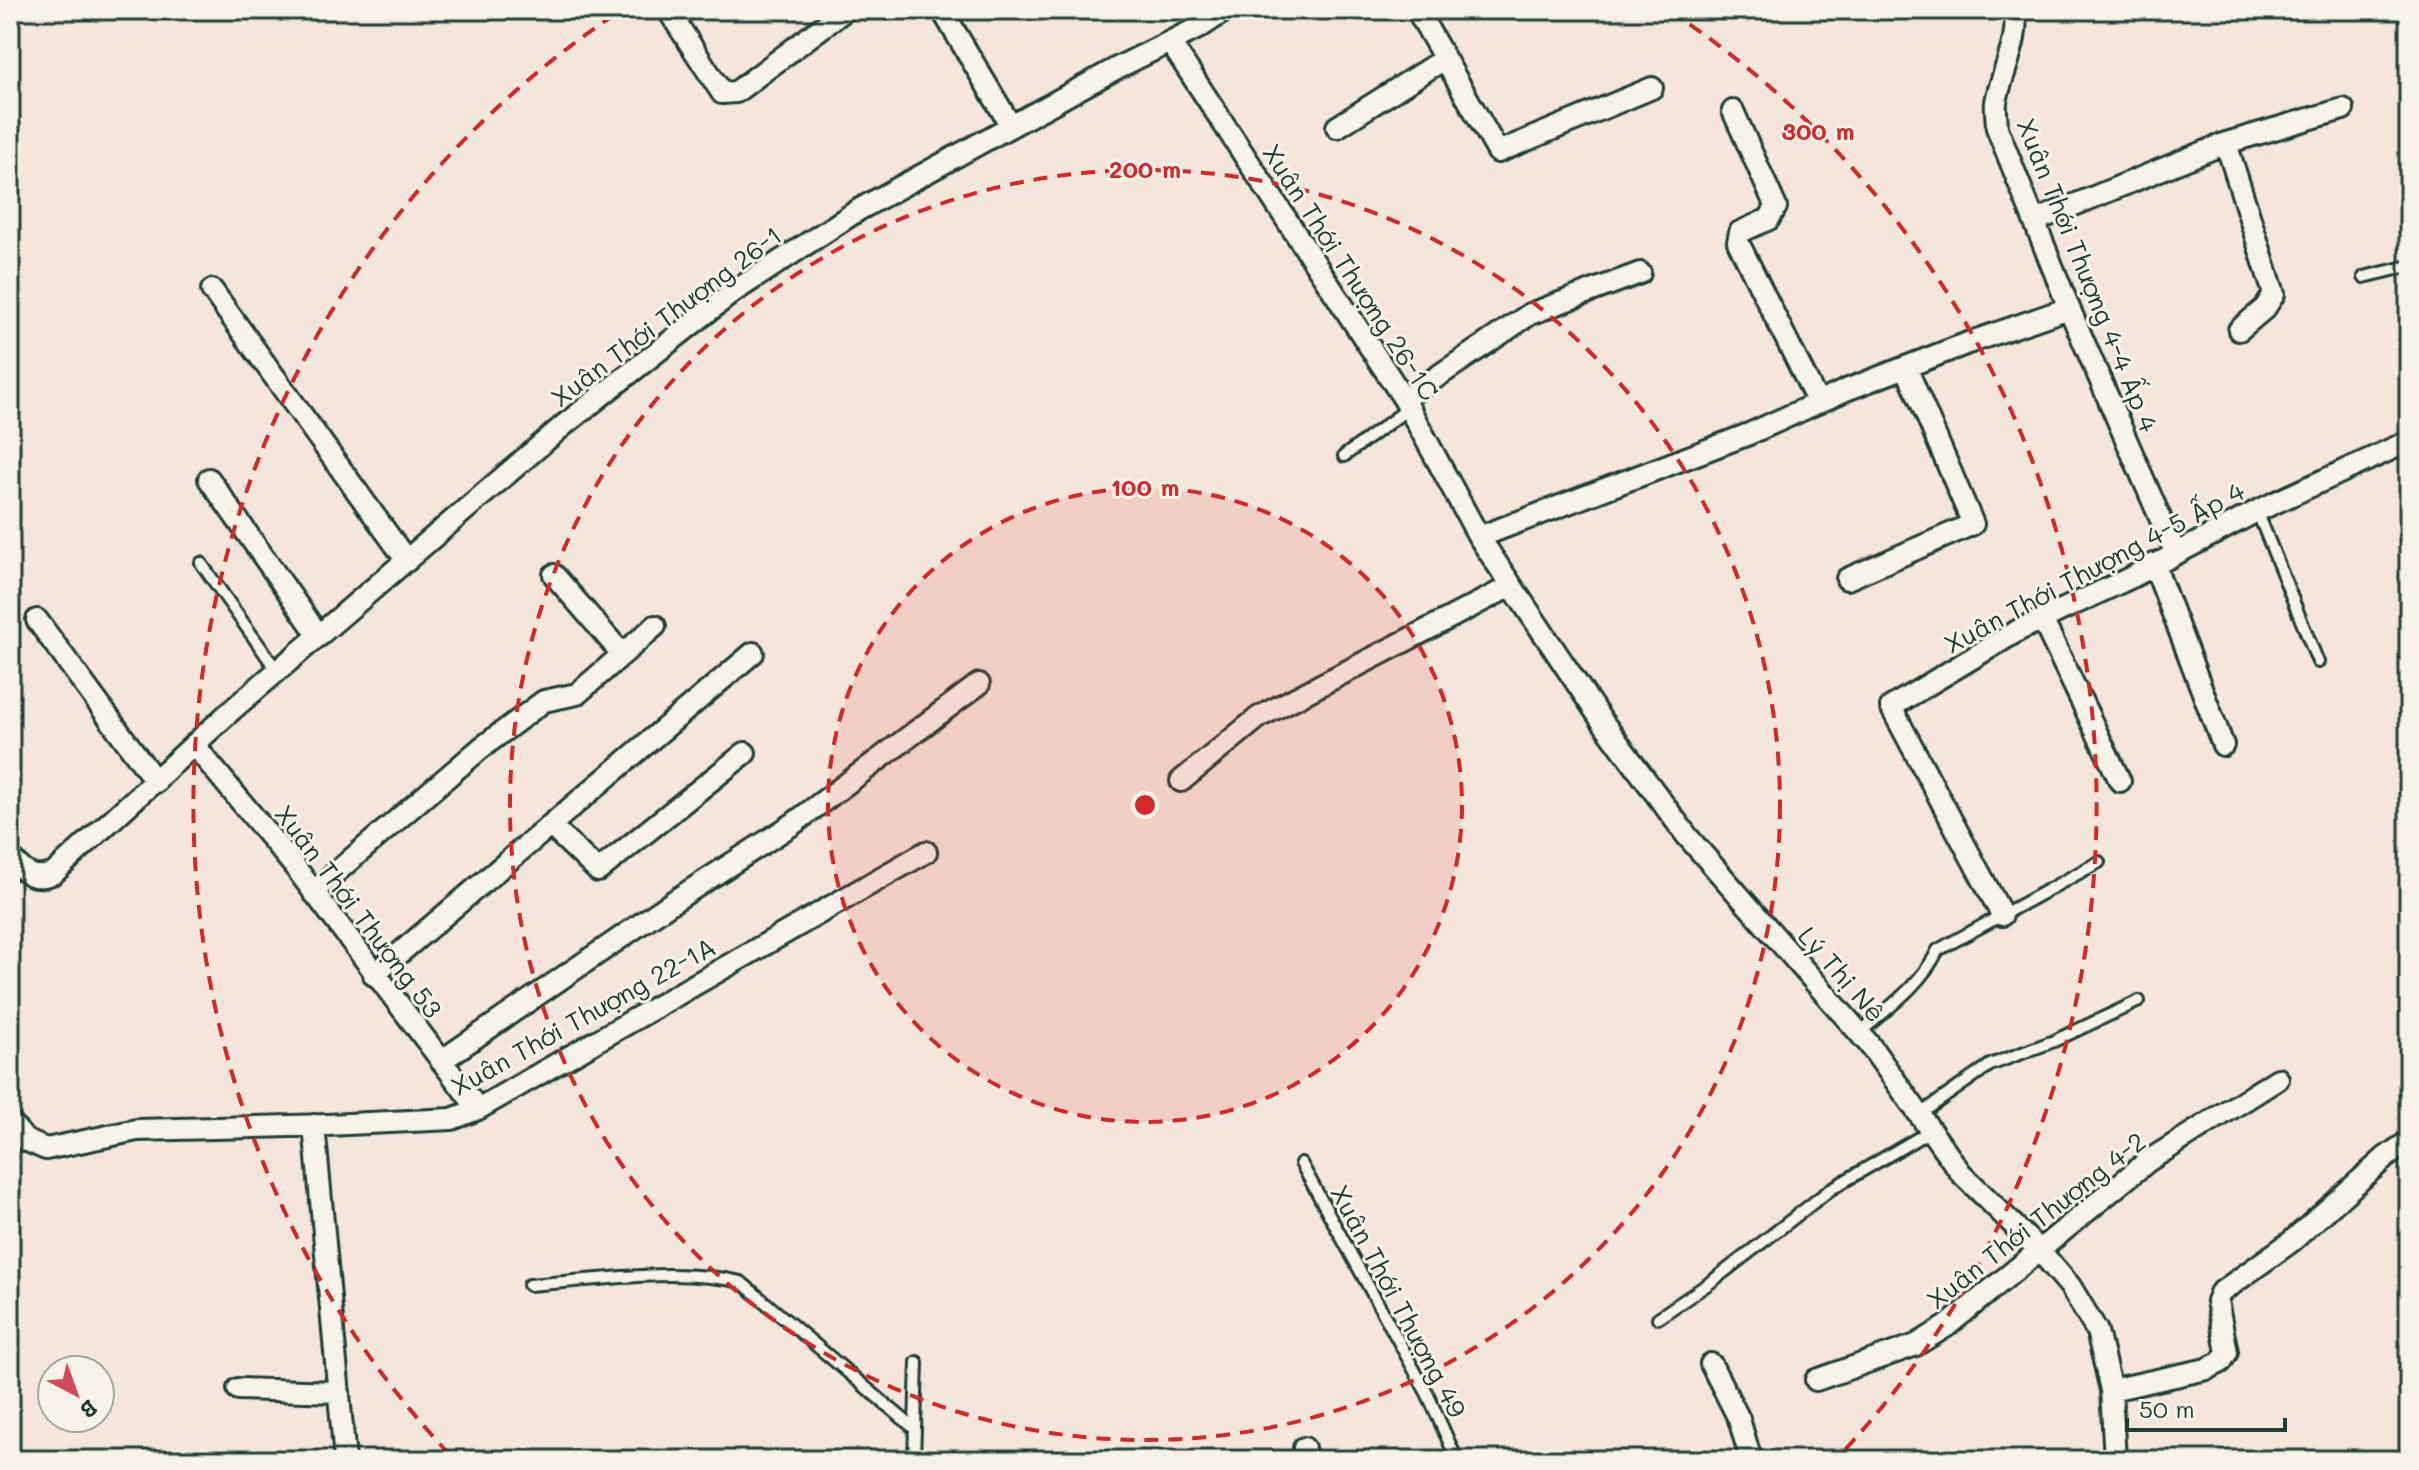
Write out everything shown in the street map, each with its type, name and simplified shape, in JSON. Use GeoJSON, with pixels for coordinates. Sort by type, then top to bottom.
{"type":"FeatureCollection","features":[{"type":"Feature","properties":{"kind":"street"},"geometry":{"type":"LineString","coordinates":[[668,10],[722,93],[736,92],[845,10]]}},
{"type":"Feature","properties":{"kind":"street"},"geometry":{"type":"LineString","coordinates":[[942,10],[1011,126]]}},
{"type":"Feature","properties":{"kind":"street","name":"Xuân Thới Thượng 26-1"},"geometry":{"type":"LineString","coordinates":[[10,857],[26,875],[38,877],[54,873],[278,672],[564,425],[733,292],[860,209],[1202,26],[1226,10]]}},
{"type":"Feature","properties":{"kind":"street"},"geometry":{"type":"LineString","coordinates":[[1417,10],[1498,152],[1652,88]]}},
{"type":"Feature","properties":{"kind":"street","name":"Xuân Thới Thượng 4-4 Ấp 4"},"geometry":{"type":"LineString","coordinates":[[2013,10],[2016,18],[1996,103],[1997,128],[2069,308],[2175,552]]}},
{"type":"Feature","properties":{"kind":"street","name":"Xuân Thới Thượng 26-1C"},"geometry":{"type":"LineString","coordinates":[[1170,42],[1406,403],[1479,537]]}},
{"type":"Feature","properties":{"kind":"street"},"geometry":{"type":"LineString","coordinates":[[1337,127],[1444,59]]}},
{"type":"Feature","properties":{"kind":"street"},"geometry":{"type":"LineString","coordinates":[[2035,221],[2226,143],[2343,109]]}},
{"type":"Feature","properties":{"kind":"street"},"geometry":{"type":"LineString","coordinates":[[1733,111],[1776,207],[1769,219],[1740,232],[1738,242],[1818,403]]}},
{"type":"Feature","properties":{"kind":"street"},"geometry":{"type":"LineString","coordinates":[[2226,143],[2274,294],[2265,308],[2239,330]]}},
{"type":"Feature","properties":{"kind":"street"},"geometry":{"type":"LineString","coordinates":[[1406,403],[1530,314],[1640,273]]}},
{"type":"Feature","properties":{"kind":"street"},"geometry":{"type":"LineString","coordinates":[[212,290],[407,561]]}},
{"type":"Feature","properties":{"kind":"street"},"geometry":{"type":"LineString","coordinates":[[1479,537],[1749,434],[1906,367],[2069,308]]}},
{"type":"Feature","properties":{"kind":"street"},"geometry":{"type":"LineString","coordinates":[[1847,579],[1973,524],[1906,367]]}},
{"type":"Feature","properties":{"kind":"street","name":"Xuân Thới Thượng 4-5 Ấp 4"},"geometry":{"type":"LineString","coordinates":[[2002,915],[1891,707],[2019,630],[2257,511],[2409,441]]}},
{"type":"Feature","properties":{"kind":"street"},"geometry":{"type":"LineString","coordinates":[[209,479],[319,636]]}},
{"type":"Feature","properties":{"kind":"street","name":"Lý Thị Nê"},"geometry":{"type":"LineString","coordinates":[[1479,537],[1602,721],[1687,836],[1859,1033],[1893,1075],[1961,1173],[2040,1251],[2070,1286],[2097,1331],[2111,1390],[2115,1460]]}},
{"type":"Feature","properties":{"kind":"street"},"geometry":{"type":"LineString","coordinates":[[2154,564],[2223,745]]}},
{"type":"Feature","properties":{"kind":"street"},"geometry":{"type":"LineString","coordinates":[[554,575],[622,654]]}},
{"type":"Feature","properties":{"kind":"street"},"geometry":{"type":"LineString","coordinates":[[1181,781],[1259,717],[1511,586]]}},
{"type":"Feature","properties":{"kind":"street"},"geometry":{"type":"LineString","coordinates":[[2042,619],[2120,781]]}},
{"type":"Feature","properties":{"kind":"street"},"geometry":{"type":"LineString","coordinates":[[37,620],[156,782]]}},
{"type":"Feature","properties":{"kind":"street"},"geometry":{"type":"LineString","coordinates":[[313,892],[481,748],[544,701],[577,694],[655,626]]}},
{"type":"Feature","properties":{"kind":"street"},"geometry":{"type":"LineString","coordinates":[[374,975],[753,653]]}},
{"type":"Feature","properties":{"kind":"street"},"geometry":{"type":"LineString","coordinates":[[441,1061],[674,901],[793,824],[979,684]]}},
{"type":"Feature","properties":{"kind":"street","name":"Xuân Thới Thượng 53"},"geometry":{"type":"LineString","coordinates":[[195,746],[228,783],[313,892],[478,1109]]}},
{"type":"Feature","properties":{"kind":"street"},"geometry":{"type":"LineString","coordinates":[[551,826],[598,871],[745,753]]}},
{"type":"Feature","properties":{"kind":"street","name":"Xuân Thới Thượng 22-1A"},"geometry":{"type":"LineString","coordinates":[[10,1122],[25,1140],[46,1149],[137,1130],[452,1119],[478,1109],[926,852]]}},
{"type":"Feature","properties":{"kind":"street","name":"Xuân Thới Thượng 4-2"},"geometry":{"type":"LineString","coordinates":[[1816,1380],[1916,1345],[1947,1326],[2148,1161],[2278,1079]]}},
{"type":"Feature","properties":{"kind":"street"},"geometry":{"type":"LineString","coordinates":[[314,1125],[345,1460]]}},
{"type":"Feature","properties":{"kind":"street"},"geometry":{"type":"LineString","coordinates":[[2111,1390],[2207,1369],[2221,1362],[2227,1352],[2217,1301],[2220,1293],[2292,1241],[2369,1172],[2409,1141]]}},
{"type":"Feature","properties":{"kind":"street"},"geometry":{"type":"LineString","coordinates":[[1711,1364],[1739,1419],[1751,1460]]}},
{"type":"Feature","properties":{"kind":"street"},"geometry":{"type":"LineString","coordinates":[[238,1389],[339,1392]]}},
{"type":"Feature","properties":{"kind":"lane"},"geometry":{"type":"LineString","coordinates":[[2364,277],[2409,266]]}},
{"type":"Feature","properties":{"kind":"lane"},"geometry":{"type":"LineString","coordinates":[[1344,456],[1406,403]]}},
{"type":"Feature","properties":{"kind":"lane"},"geometry":{"type":"LineString","coordinates":[[2257,511],[2318,662]]}},
{"type":"Feature","properties":{"kind":"lane"},"geometry":{"type":"LineString","coordinates":[[201,563],[278,672]]}},
{"type":"Feature","properties":{"kind":"lane"},"geometry":{"type":"LineString","coordinates":[[1859,1033],[1909,990],[1931,966],[1938,950],[2099,862]]}},
{"type":"Feature","properties":{"kind":"lane"},"geometry":{"type":"LineString","coordinates":[[1658,1318],[1924,1123],[1990,1065],[2054,1041],[2139,1001]]}},
{"type":"Feature","properties":{"kind":"lane","name":"Xuân Thới Thượng 49"},"geometry":{"type":"LineString","coordinates":[[1301,1163],[1428,1395],[1457,1460]]}},
{"type":"Feature","properties":{"kind":"lane"},"geometry":{"type":"LineString","coordinates":[[529,1285],[667,1276],[720,1277],[741,1282],[915,1429]]}},
{"type":"Feature","properties":{"kind":"lane"},"geometry":{"type":"LineString","coordinates":[[914,1460],[917,1362]]}}]}
